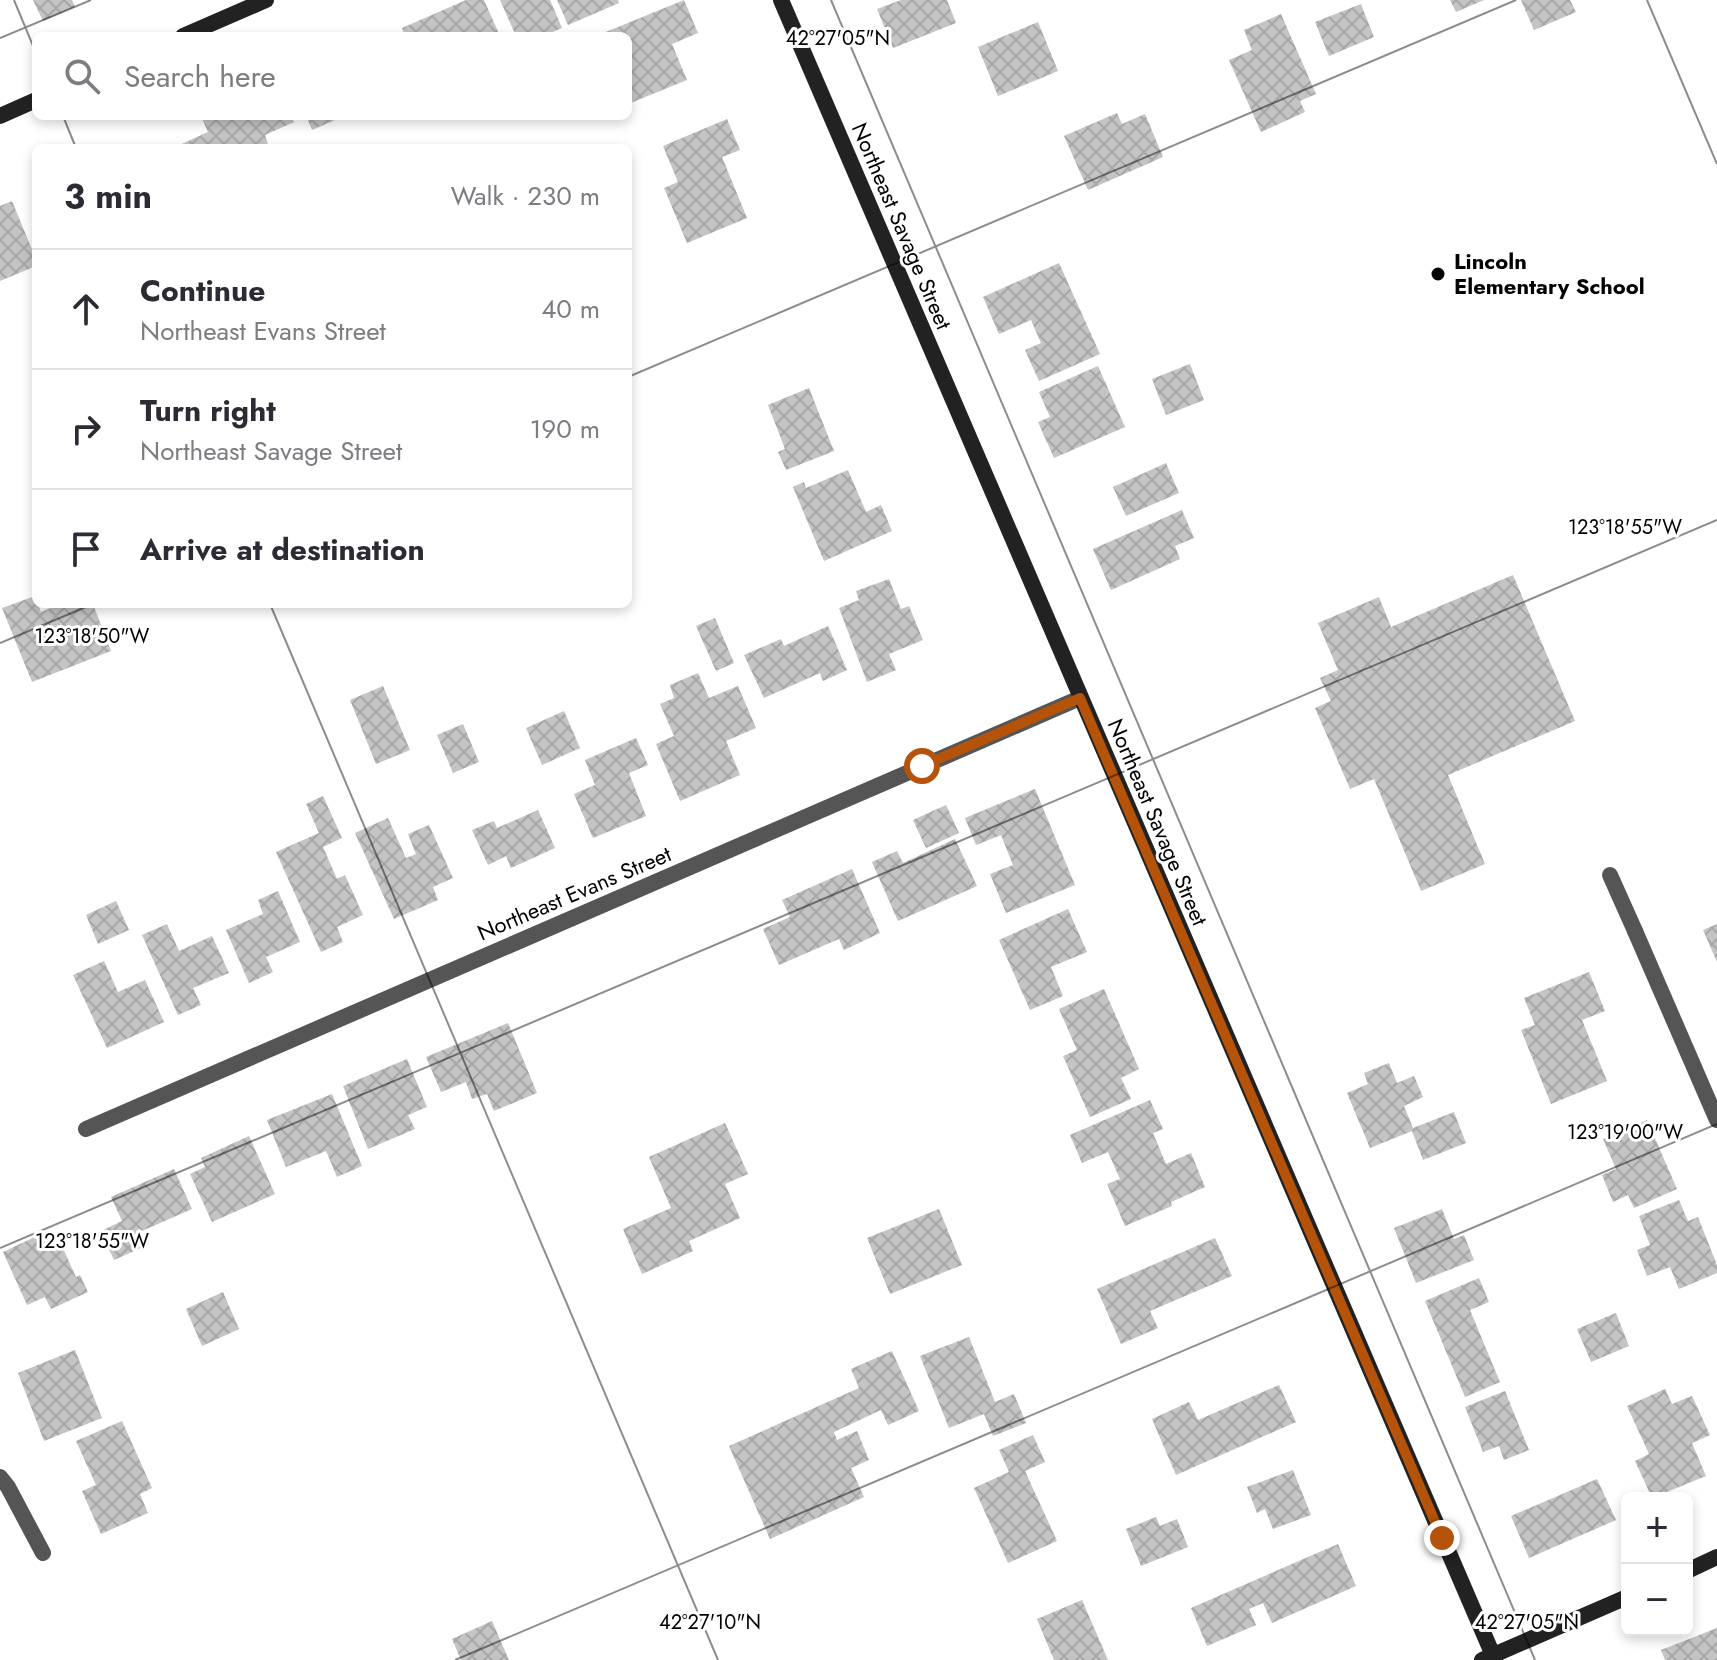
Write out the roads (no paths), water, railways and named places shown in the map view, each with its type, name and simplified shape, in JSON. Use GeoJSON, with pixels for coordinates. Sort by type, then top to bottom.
{"type":"FeatureCollection","features":[{"type":"Feature","properties":{"kind":"street"},"geometry":{"type":"LineString","coordinates":[[192,32],[266,0]]}},
{"type":"Feature","properties":{"kind":"street","name":"Northeast Savage Street"},"geometry":{"type":"LineString","coordinates":[[781,0],[1490,1658]]}},
{"type":"Feature","properties":{"kind":"street"},"geometry":{"type":"LineString","coordinates":[[0,116],[32,102]]}},
{"type":"Feature","properties":{"kind":"street","name":"Northeast Evans Street"},"geometry":{"type":"LineString","coordinates":[[86,1129],[1080,698]]}},
{"type":"Feature","properties":{"kind":"street"},"geometry":{"type":"LineString","coordinates":[[1610,875],[1717,1120]]}},
{"type":"Feature","properties":{"kind":"street"},"geometry":{"type":"LineString","coordinates":[[0,1477],[22,1511],[43,1553]]}},
{"type":"Feature","properties":{"kind":"street"},"geometry":{"type":"LineString","coordinates":[[1693,1568],[1717,1557]]}},
{"type":"Feature","properties":{"kind":"street"},"geometry":{"type":"LineString","coordinates":[[1490,1658],[1621,1600]]}},
{"type":"Feature","properties":{"kind":"place","name":"Lincoln Elementary School"},"geometry":{"type":"Point","coordinates":[1438,274]}}]}
